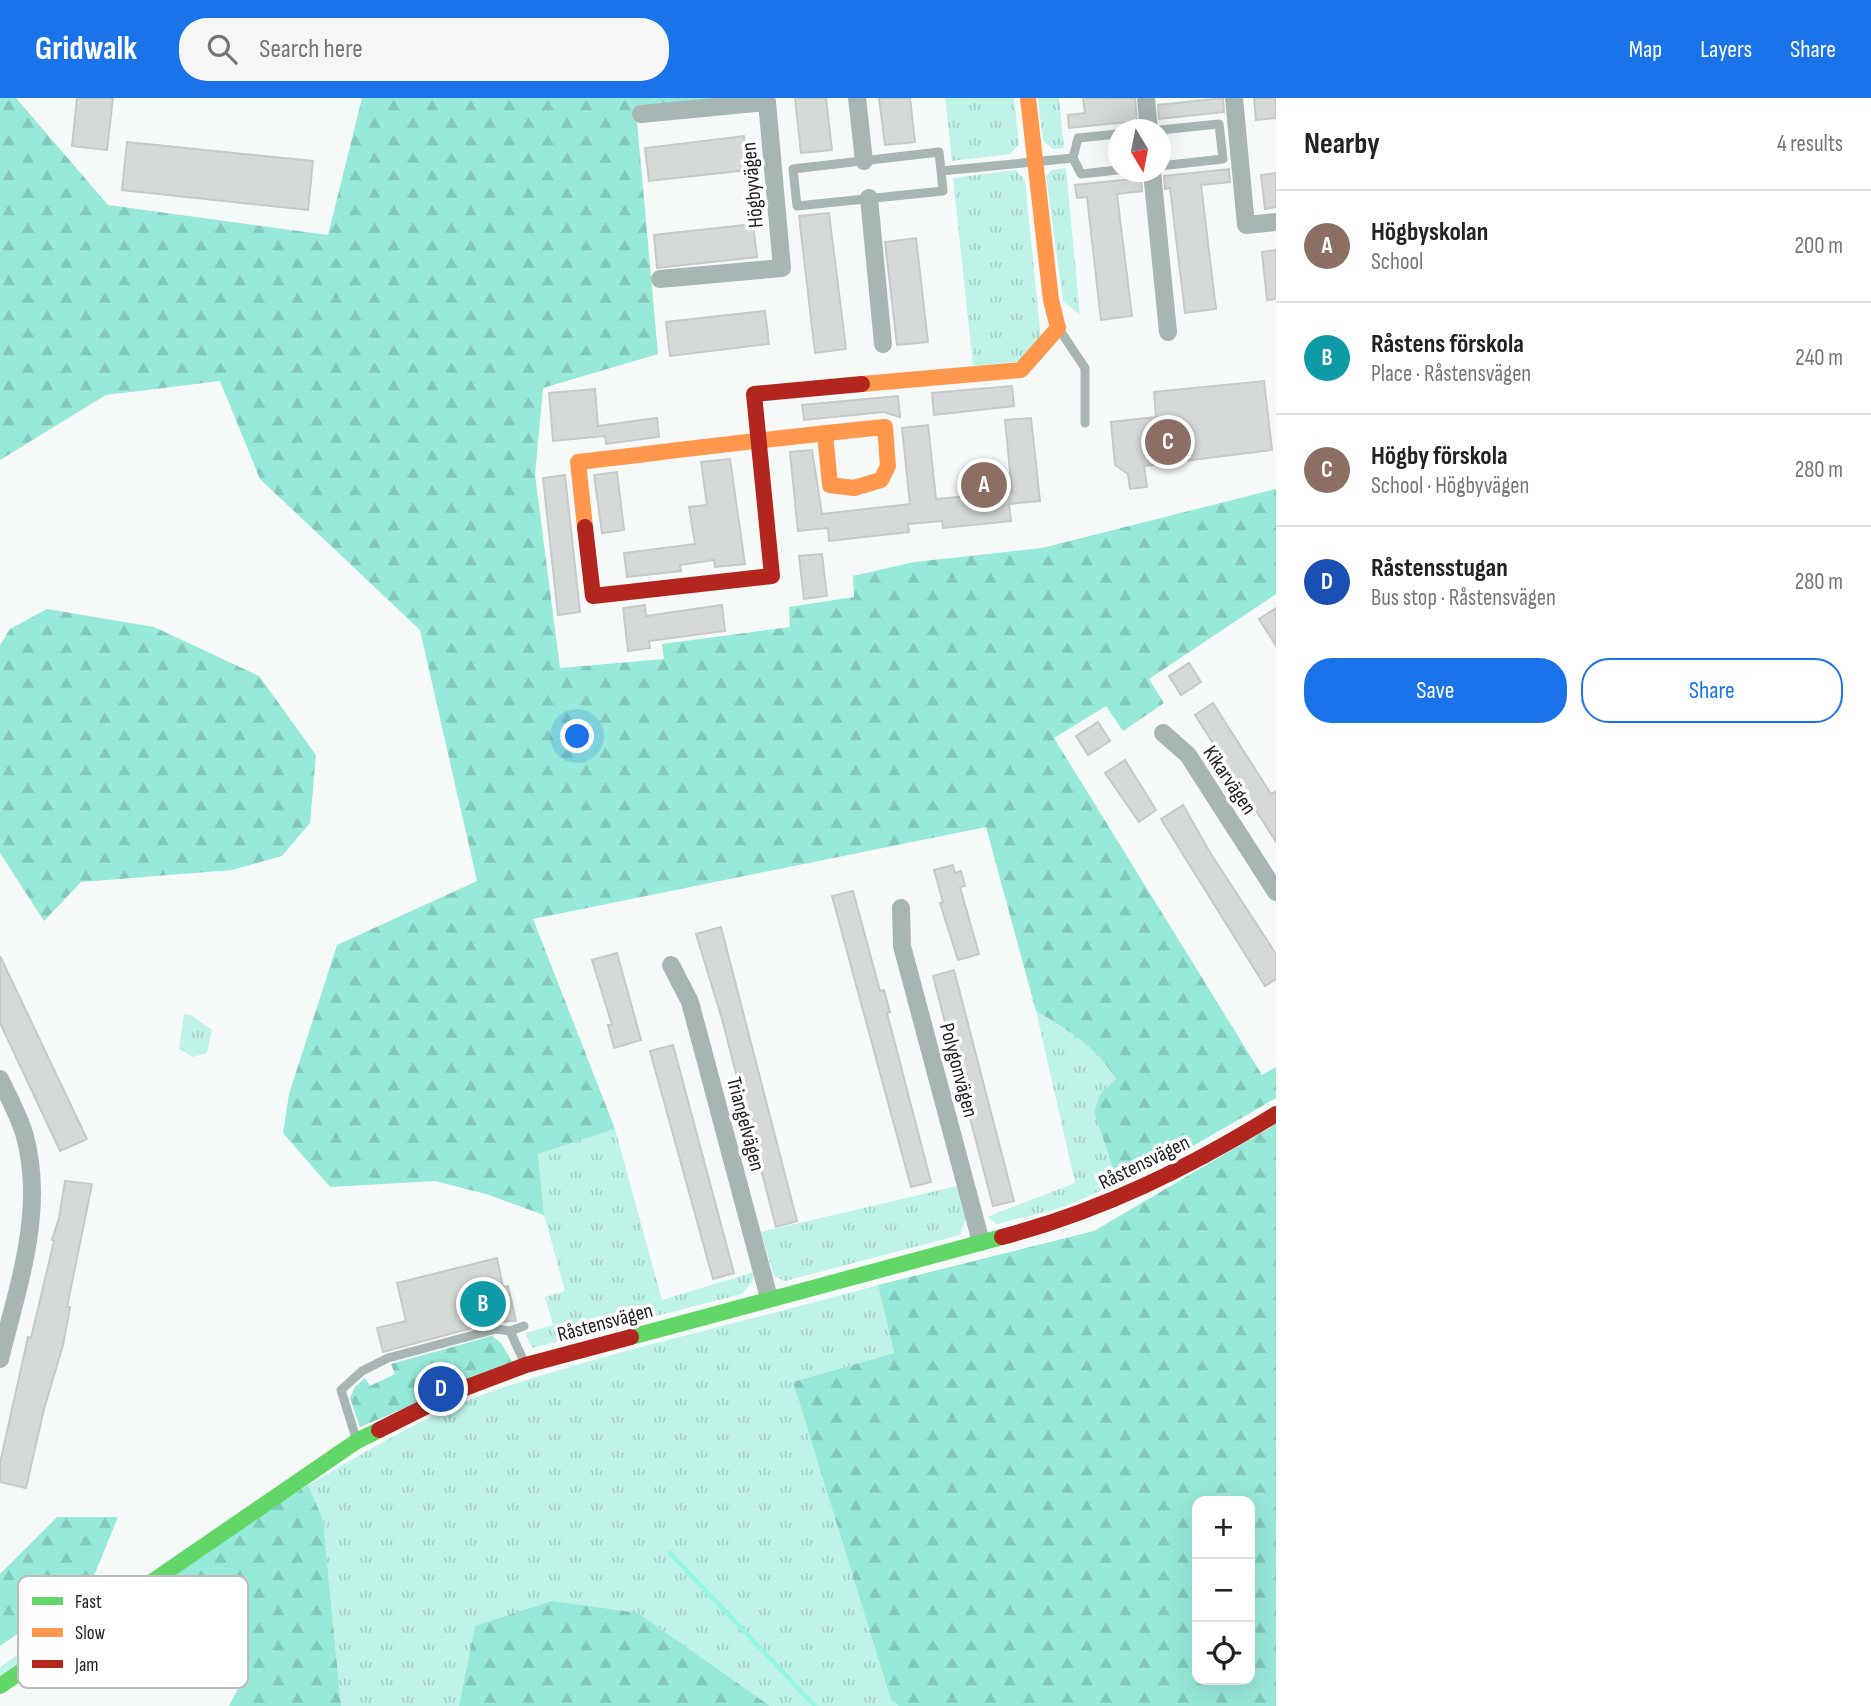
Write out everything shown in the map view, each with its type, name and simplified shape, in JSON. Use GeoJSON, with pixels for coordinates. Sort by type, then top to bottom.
{"type":"FeatureCollection","features":[{"type":"Feature","properties":{"kind":"street"},"geometry":{"type":"LineString","coordinates":[[857,98],[864,161]]}},
{"type":"Feature","properties":{"kind":"street"},"geometry":{"type":"LineString","coordinates":[[825,433],[830,485],[838,489],[873,486],[885,480],[889,472],[885,427],[825,433],[758,440],[578,462],[593,596],[772,576],[758,440],[754,394],[1021,370],[1058,328],[1051,300],[1028,98]]}},
{"type":"Feature","properties":{"kind":"street"},"geometry":{"type":"LineString","coordinates":[[1146,98],[1148,119]]}},
{"type":"Feature","properties":{"kind":"street"},"geometry":{"type":"LineString","coordinates":[[1234,98],[1229,140],[1246,225],[1276,222]]}},
{"type":"Feature","properties":{"kind":"street","name":"Högbyvägen"},"geometry":{"type":"LineString","coordinates":[[641,114],[767,102],[782,268],[660,279]]}},
{"type":"Feature","properties":{"kind":"street"},"geometry":{"type":"LineString","coordinates":[[1153,182],[1168,332]]}},
{"type":"Feature","properties":{"kind":"street"},"geometry":{"type":"LineString","coordinates":[[869,198],[883,344]]}},
{"type":"Feature","properties":{"kind":"street","name":"Kikarvägen"},"geometry":{"type":"LineString","coordinates":[[1163,733],[1188,755],[1276,892]]}},
{"type":"Feature","properties":{"kind":"street","name":"Polygonvägen"},"geometry":{"type":"LineString","coordinates":[[901,908],[902,946],[982,1242]]}},
{"type":"Feature","properties":{"kind":"street","name":"Triangelvägen"},"geometry":{"type":"LineString","coordinates":[[671,965],[690,1002],[769,1298]]}},
{"type":"Feature","properties":{"kind":"street"},"geometry":{"type":"LineString","coordinates":[[0,1079],[23,1133],[33,1207],[28,1242],[0,1359]]}},
{"type":"Feature","properties":{"kind":"street","name":"Råstensvägen"},"geometry":{"type":"LineString","coordinates":[[160,1576],[357,1441],[457,1391],[526,1365],[982,1242],[1110,1204],[1168,1178],[1276,1114]]}},
{"type":"Feature","properties":{"kind":"street","name":"Råstensvägen"},"geometry":{"type":"LineString","coordinates":[[0,1686],[18,1674]]}},
{"type":"Feature","properties":{"kind":"lane"},"geometry":{"type":"LineString","coordinates":[[1171,129],[1219,124],[1229,140],[1223,159],[1171,165]]}},
{"type":"Feature","properties":{"kind":"lane"},"geometry":{"type":"LineString","coordinates":[[1108,135],[1078,138],[1073,158],[1081,174],[1108,171]]}},
{"type":"Feature","properties":{"kind":"lane","name":"Högbyvägen"},"geometry":{"type":"LineString","coordinates":[[939,152],[943,191],[797,206],[793,169],[864,161],[939,152]]}},
{"type":"Feature","properties":{"kind":"lane"},"geometry":{"type":"LineString","coordinates":[[941,171],[1073,158]]}},
{"type":"Feature","properties":{"kind":"lane"},"geometry":{"type":"LineString","coordinates":[[1058,328],[1074,347],[1085,368],[1085,423]]}},
{"type":"Feature","properties":{"kind":"lane"},"geometry":{"type":"LineString","coordinates":[[357,1441],[341,1390],[362,1371],[402,1354],[496,1329],[510,1331],[524,1326]]}},
{"type":"Feature","properties":{"kind":"lane"},"geometry":{"type":"LineString","coordinates":[[510,1331],[526,1365]]}},
{"type":"Feature","properties":{"kind":"green space"},"geometry":{"type":"Polygon","coordinates":[[[0,98],[16,98],[108,205],[328,235],[362,98],[765,98],[636,111],[658,354],[543,388],[535,475],[560,668],[664,659],[662,644],[790,627],[789,607],[854,597],[853,576],[914,562],[1042,548],[1276,489],[1276,594],[1149,679],[1164,703],[1123,731],[1106,706],[1054,738],[1262,1075],[1276,1067],[1276,1098],[1162,1164],[1118,1183],[1094,1112],[1100,1094],[1116,1079],[1091,1048],[1036,1011],[986,827],[533,919],[615,1129],[538,1154],[544,1215],[486,1194],[435,1181],[330,1187],[283,1133],[289,1094],[337,945],[477,881],[420,630],[260,479],[220,381],[106,395],[0,460],[0,98]]]}},
{"type":"Feature","properties":{"kind":"green space"},"geometry":{"type":"Polygon","coordinates":[[[945,98],[1014,98],[1019,145],[1010,154],[952,161],[945,98]]]}},
{"type":"Feature","properties":{"kind":"green space"},"geometry":{"type":"Polygon","coordinates":[[[1038,98],[1059,98],[1064,148],[1053,149],[1043,141],[1038,98]]]}},
{"type":"Feature","properties":{"kind":"green space"},"geometry":{"type":"Polygon","coordinates":[[[1066,168],[1080,315],[1063,301],[1046,176],[1052,170],[1066,168]]]}},
{"type":"Feature","properties":{"kind":"green space"},"geometry":{"type":"Polygon","coordinates":[[[1016,170],[1025,180],[1043,359],[973,366],[953,178],[1016,170]]]}},
{"type":"Feature","properties":{"kind":"green space"},"geometry":{"type":"Polygon","coordinates":[[[47,609],[154,627],[259,676],[316,755],[310,823],[282,856],[232,870],[81,882],[44,921],[0,853],[0,645],[10,629],[47,609]]]}},
{"type":"Feature","properties":{"kind":"green space"},"geometry":{"type":"Polygon","coordinates":[[[1036,1011],[1091,1048],[1116,1079],[1100,1094],[1094,1112],[1118,1183],[1064,1207],[997,1224],[987,1217],[1075,1183],[1036,1011]]]}},
{"type":"Feature","properties":{"kind":"green space"},"geometry":{"type":"Polygon","coordinates":[[[184,1014],[191,1015],[212,1030],[207,1053],[193,1057],[179,1049],[184,1014]]]}},
{"type":"Feature","properties":{"kind":"green space"},"geometry":{"type":"Polygon","coordinates":[[[1276,1124],[1276,1706],[899,1706],[891,1700],[793,1382],[894,1353],[878,1285],[1094,1231],[1276,1124]]]}},
{"type":"Feature","properties":{"kind":"green space"},"geometry":{"type":"Polygon","coordinates":[[[615,1129],[662,1300],[754,1272],[752,1282],[742,1294],[532,1348],[525,1333],[553,1325],[545,1297],[565,1291],[544,1215],[538,1154],[615,1129]]]}},
{"type":"Feature","properties":{"kind":"green space"},"geometry":{"type":"Polygon","coordinates":[[[957,1186],[966,1218],[960,1235],[785,1281],[774,1276],[761,1232],[957,1186]]]}},
{"type":"Feature","properties":{"kind":"green space"},"geometry":{"type":"Polygon","coordinates":[[[878,1285],[894,1353],[793,1382],[891,1700],[899,1706],[770,1706],[638,1613],[475,1626],[459,1706],[341,1706],[323,1520],[308,1485],[425,1420],[498,1389],[640,1347],[878,1285]]]}},
{"type":"Feature","properties":{"kind":"green space"},"geometry":{"type":"Polygon","coordinates":[[[492,1336],[501,1343],[513,1363],[360,1427],[350,1398],[355,1387],[365,1378],[370,1386],[395,1374],[391,1364],[492,1336]]]}},
{"type":"Feature","properties":{"kind":"green space"},"geometry":{"type":"Polygon","coordinates":[[[308,1485],[323,1520],[341,1706],[229,1706],[238,1688],[248,1688],[248,1576],[169,1575],[308,1485]]]}},
{"type":"Feature","properties":{"kind":"green space"},"geometry":{"type":"Polygon","coordinates":[[[57,1517],[118,1517],[94,1576],[18,1576],[18,1634],[0,1646],[0,1574],[57,1517]]]}},
{"type":"Feature","properties":{"kind":"green space"},"geometry":{"type":"Polygon","coordinates":[[[552,1601],[638,1613],[770,1706],[459,1706],[475,1626],[552,1601]]]}},
{"type":"Feature","properties":{"kind":"green space"},"geometry":{"type":"Polygon","coordinates":[[[18,1654],[18,1664],[0,1677],[0,1667],[18,1654]]]}},
{"type":"Feature","properties":{"kind":"building"},"geometry":{"type":"Polygon","coordinates":[[[77,98],[113,98],[107,150],[72,146],[77,98]]]}},
{"type":"Feature","properties":{"kind":"building"},"geometry":{"type":"Polygon","coordinates":[[[795,98],[826,98],[832,150],[801,153],[795,98]]]}},
{"type":"Feature","properties":{"kind":"building"},"geometry":{"type":"Polygon","coordinates":[[[879,98],[910,98],[915,142],[885,145],[879,98]]]}},
{"type":"Feature","properties":{"kind":"building"},"geometry":{"type":"Polygon","coordinates":[[[1083,98],[1135,98],[1137,119],[1108,119],[1108,124],[1069,128],[1068,115],[1085,113],[1083,98]]]}},
{"type":"Feature","properties":{"kind":"building"},"geometry":{"type":"Polygon","coordinates":[[[1223,98],[1224,112],[1159,119],[1158,105],[1223,98]]]}},
{"type":"Feature","properties":{"kind":"building"},"geometry":{"type":"Polygon","coordinates":[[[1254,98],[1276,98],[1276,118],[1256,120],[1254,98]]]}},
{"type":"Feature","properties":{"kind":"building"},"geometry":{"type":"Polygon","coordinates":[[[744,136],[748,170],[649,181],[645,148],[744,136]]]}},
{"type":"Feature","properties":{"kind":"building"},"geometry":{"type":"Polygon","coordinates":[[[127,142],[313,161],[308,210],[122,190],[127,142]]]}},
{"type":"Feature","properties":{"kind":"building"},"geometry":{"type":"Polygon","coordinates":[[[1229,169],[1230,182],[1201,185],[1216,309],[1185,313],[1170,188],[1165,189],[1164,182],[1171,182],[1171,175],[1229,169]]]}},
{"type":"Feature","properties":{"kind":"building"},"geometry":{"type":"Polygon","coordinates":[[[1276,173],[1276,207],[1265,209],[1261,175],[1276,173]]]}},
{"type":"Feature","properties":{"kind":"building"},"geometry":{"type":"Polygon","coordinates":[[[1141,182],[1142,191],[1117,194],[1132,316],[1101,320],[1087,197],[1077,198],[1075,185],[1141,182]]]}},
{"type":"Feature","properties":{"kind":"building"},"geometry":{"type":"Polygon","coordinates":[[[829,213],[846,349],[815,353],[799,216],[829,213]]]}},
{"type":"Feature","properties":{"kind":"building"},"geometry":{"type":"Polygon","coordinates":[[[753,224],[757,257],[657,268],[654,235],[753,224]]]}},
{"type":"Feature","properties":{"kind":"building"},"geometry":{"type":"Polygon","coordinates":[[[916,238],[928,342],[897,345],[885,242],[916,238]]]}},
{"type":"Feature","properties":{"kind":"building"},"geometry":{"type":"Polygon","coordinates":[[[1276,250],[1276,299],[1267,300],[1262,252],[1276,250]]]}},
{"type":"Feature","properties":{"kind":"building"},"geometry":{"type":"Polygon","coordinates":[[[765,311],[769,344],[670,356],[666,322],[765,311]]]}},
{"type":"Feature","properties":{"kind":"building"},"geometry":{"type":"Polygon","coordinates":[[[1264,381],[1272,450],[1144,466],[1147,487],[1130,489],[1128,474],[1115,465],[1111,422],[1156,417],[1154,392],[1264,381]]]}},
{"type":"Feature","properties":{"kind":"building"},"geometry":{"type":"Polygon","coordinates":[[[1012,386],[1014,406],[934,415],[932,393],[1012,386]]]}},
{"type":"Feature","properties":{"kind":"building"},"geometry":{"type":"Polygon","coordinates":[[[595,389],[598,426],[657,418],[659,437],[606,444],[605,436],[553,441],[549,393],[595,389]]]}},
{"type":"Feature","properties":{"kind":"building"},"geometry":{"type":"Polygon","coordinates":[[[898,396],[900,417],[884,412],[804,420],[802,405],[898,396]]]}},
{"type":"Feature","properties":{"kind":"building"},"geometry":{"type":"Polygon","coordinates":[[[1031,418],[1040,501],[1009,504],[1011,521],[943,528],[942,521],[908,524],[909,532],[829,541],[828,528],[798,531],[790,452],[812,450],[822,514],[910,504],[902,428],[928,425],[936,499],[1012,492],[1005,420],[1031,418]]]}},
{"type":"Feature","properties":{"kind":"building"},"geometry":{"type":"Polygon","coordinates":[[[730,459],[745,564],[715,567],[714,560],[680,565],[681,571],[627,577],[624,553],[695,544],[689,507],[707,505],[701,462],[730,459]]]}},
{"type":"Feature","properties":{"kind":"building"},"geometry":{"type":"Polygon","coordinates":[[[617,472],[624,530],[602,533],[594,475],[617,472]]]}},
{"type":"Feature","properties":{"kind":"building"},"geometry":{"type":"Polygon","coordinates":[[[565,475],[580,612],[558,615],[543,478],[565,475]]]}},
{"type":"Feature","properties":{"kind":"building"},"geometry":{"type":"Polygon","coordinates":[[[822,554],[827,596],[804,599],[799,556],[822,554]]]}},
{"type":"Feature","properties":{"kind":"building"},"geometry":{"type":"Polygon","coordinates":[[[645,605],[646,616],[722,605],[725,631],[649,641],[650,648],[628,651],[623,608],[645,605]]]}},
{"type":"Feature","properties":{"kind":"building"},"geometry":{"type":"Polygon","coordinates":[[[1276,608],[1276,646],[1259,619],[1276,608]]]}},
{"type":"Feature","properties":{"kind":"building"},"geometry":{"type":"Polygon","coordinates":[[[1189,663],[1201,682],[1181,695],[1169,676],[1189,663]]]}},
{"type":"Feature","properties":{"kind":"building"},"geometry":{"type":"Polygon","coordinates":[[[1213,703],[1271,794],[1276,791],[1276,842],[1195,715],[1213,703]]]}},
{"type":"Feature","properties":{"kind":"building"},"geometry":{"type":"Polygon","coordinates":[[[1098,722],[1110,741],[1088,755],[1076,736],[1098,722]]]}},
{"type":"Feature","properties":{"kind":"building"},"geometry":{"type":"Polygon","coordinates":[[[1125,760],[1156,810],[1139,822],[1105,773],[1125,760]]]}},
{"type":"Feature","properties":{"kind":"building"},"geometry":{"type":"Polygon","coordinates":[[[1183,805],[1211,854],[1276,954],[1276,979],[1265,986],[1161,819],[1183,805]]]}},
{"type":"Feature","properties":{"kind":"building"},"geometry":{"type":"Polygon","coordinates":[[[953,865],[955,873],[961,871],[965,886],[960,887],[979,954],[958,960],[940,903],[943,902],[934,870],[953,865]]]}},
{"type":"Feature","properties":{"kind":"building"},"geometry":{"type":"Polygon","coordinates":[[[853,891],[880,991],[884,990],[890,1012],[887,1013],[931,1182],[911,1187],[832,896],[853,891]]]}},
{"type":"Feature","properties":{"kind":"building"},"geometry":{"type":"Polygon","coordinates":[[[721,927],[797,1221],[776,1227],[722,1019],[696,934],[721,927]]]}},
{"type":"Feature","properties":{"kind":"building"},"geometry":{"type":"Polygon","coordinates":[[[617,953],[641,1040],[614,1048],[608,1025],[612,1025],[592,960],[617,953]]]}},
{"type":"Feature","properties":{"kind":"building"},"geometry":{"type":"Polygon","coordinates":[[[0,956],[87,1139],[60,1151],[0,1023],[0,956]]]}},
{"type":"Feature","properties":{"kind":"building"},"geometry":{"type":"Polygon","coordinates":[[[954,970],[1014,1201],[993,1206],[933,976],[954,970]]]}},
{"type":"Feature","properties":{"kind":"building"},"geometry":{"type":"Polygon","coordinates":[[[673,1045],[734,1273],[713,1279],[650,1051],[673,1045]]]}},
{"type":"Feature","properties":{"kind":"building"},"geometry":{"type":"Polygon","coordinates":[[[65,1181],[92,1184],[67,1307],[70,1307],[63,1345],[44,1409],[26,1488],[0,1482],[0,1463],[28,1337],[31,1338],[54,1241],[52,1240],[59,1218],[65,1181]]]}},
{"type":"Feature","properties":{"kind":"building"},"geometry":{"type":"Polygon","coordinates":[[[497,1258],[503,1287],[508,1286],[516,1321],[494,1322],[383,1352],[377,1328],[406,1321],[397,1283],[497,1258]]]}},
{"type":"Feature","properties":{"kind":"waterway"},"geometry":{"type":"LineString","coordinates":[[670,1553],[815,1706]]}},
{"type":"Feature","properties":{"kind":"traffic: fast"},"geometry":{"type":"LineString","coordinates":[[631,1337],[1002,1237]]}},
{"type":"Feature","properties":{"kind":"traffic: fast"},"geometry":{"type":"LineString","coordinates":[[160,1576],[357,1441],[379,1430]]}},
{"type":"Feature","properties":{"kind":"traffic: fast"},"geometry":{"type":"LineString","coordinates":[[0,1686],[18,1674]]}},
{"type":"Feature","properties":{"kind":"traffic: slow"},"geometry":{"type":"LineString","coordinates":[[862,384],[1021,370],[1058,328],[1051,300],[1028,98]]}},
{"type":"Feature","properties":{"kind":"traffic: slow"},"geometry":{"type":"LineString","coordinates":[[585,527],[578,462],[770,439],[808,435],[847,431],[885,427],[888,466],[881,480],[854,488],[830,485],[825,433]]}},
{"type":"Feature","properties":{"kind":"traffic: jam"},"geometry":{"type":"LineString","coordinates":[[585,527],[593,596],[772,576],[754,394],[862,384]]}},
{"type":"Feature","properties":{"kind":"traffic: jam"},"geometry":{"type":"LineString","coordinates":[[1002,1237],[1074,1214],[1143,1186],[1177,1170],[1276,1114]]}},
{"type":"Feature","properties":{"kind":"traffic: jam"},"geometry":{"type":"LineString","coordinates":[[379,1430],[457,1391],[526,1365],[631,1337]]}},
{"type":"Feature","properties":{"kind":"place","name":"Högby förskola"},"geometry":{"type":"Point","coordinates":[1168,442]}},
{"type":"Feature","properties":{"kind":"place","name":"Högbyskolan"},"geometry":{"type":"Point","coordinates":[984,485]}},
{"type":"Feature","properties":{"kind":"place","name":"Råstens förskola"},"geometry":{"type":"Point","coordinates":[483,1304]}},
{"type":"Feature","properties":{"kind":"place","name":"Råstensstugan"},"geometry":{"type":"Point","coordinates":[441,1389]}}]}
